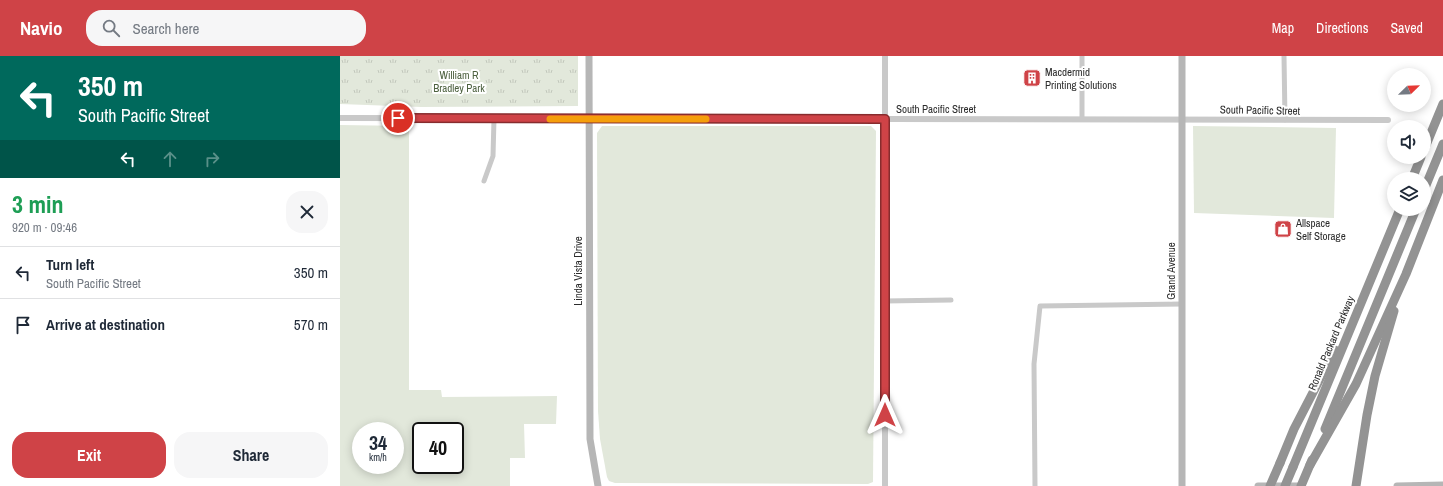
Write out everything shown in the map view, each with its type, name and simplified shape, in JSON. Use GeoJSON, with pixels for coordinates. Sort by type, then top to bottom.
{"type":"FeatureCollection","features":[{"type":"Feature","properties":{"kind":"highway"},"geometry":{"type":"LineString","coordinates":[[1431,133],[1443,104]]}},
{"type":"Feature","properties":{"kind":"highway"},"geometry":{"type":"LineString","coordinates":[[1431,173],[1443,144]]}},
{"type":"Feature","properties":{"kind":"highway"},"geometry":{"type":"LineString","coordinates":[[1310,465],[1356,384],[1406,274],[1443,180]]}},
{"type":"Feature","properties":{"kind":"highway","name":"Ronald Packard Parkway"},"geometry":{"type":"LineString","coordinates":[[1285,486],[1397,216]]}},
{"type":"Feature","properties":{"kind":"highway"},"geometry":{"type":"LineString","coordinates":[[1301,486],[1413,216]]}},
{"type":"Feature","properties":{"kind":"highway"},"geometry":{"type":"LineString","coordinates":[[1265,486],[1280,463],[1294,429],[1328,364],[1379,258]]}},
{"type":"Feature","properties":{"kind":"highway"},"geometry":{"type":"LineString","coordinates":[[1356,486],[1367,415],[1375,376],[1406,274]]}},
{"type":"Feature","properties":{"kind":"main road","name":"Linda Vista Drive"},"geometry":{"type":"LineString","coordinates":[[589,56],[590,439],[598,486]]}},
{"type":"Feature","properties":{"kind":"main road","name":"Grand Avenue"},"geometry":{"type":"LineString","coordinates":[[1182,56],[1182,486]]}},
{"type":"Feature","properties":{"kind":"main road"},"geometry":{"type":"LineString","coordinates":[[1397,486],[1443,485]]}},
{"type":"Feature","properties":{"kind":"main road"},"geometry":{"type":"LineString","coordinates":[[1265,486],[1301,486]]}},
{"type":"Feature","properties":{"kind":"street"},"geometry":{"type":"LineString","coordinates":[[885,56],[885,486]]}},
{"type":"Feature","properties":{"kind":"street"},"geometry":{"type":"LineString","coordinates":[[1082,56],[1082,119]]}},
{"type":"Feature","properties":{"kind":"street"},"geometry":{"type":"LineString","coordinates":[[1284,56],[1285,120]]}},
{"type":"Feature","properties":{"kind":"street","name":"South Pacific Street"},"geometry":{"type":"LineString","coordinates":[[340,118],[1387,120]]}},
{"type":"Feature","properties":{"kind":"street"},"geometry":{"type":"LineString","coordinates":[[484,181],[493,156],[494,119]]}},
{"type":"Feature","properties":{"kind":"street"},"geometry":{"type":"LineString","coordinates":[[885,301],[951,300]]}},
{"type":"Feature","properties":{"kind":"street"},"geometry":{"type":"LineString","coordinates":[[1035,486],[1034,364],[1040,306],[1182,304]]}},
{"type":"Feature","properties":{"kind":"green space","name":"William R Bradley Park"},"geometry":{"type":"Polygon","coordinates":[[[340,56],[578,56],[578,106],[421,107],[340,104],[340,56]]]}},
{"type":"Feature","properties":{"kind":"green space"},"geometry":{"type":"Polygon","coordinates":[[[340,125],[409,126],[409,390],[441,390],[442,397],[557,396],[556,424],[524,424],[525,458],[510,458],[510,486],[340,486],[340,125]]]}},
{"type":"Feature","properties":{"kind":"green space"},"geometry":{"type":"Polygon","coordinates":[[[602,126],[871,126],[876,131],[873,482],[868,484],[615,483],[609,481],[600,439],[598,411],[597,133],[602,126]]]}},
{"type":"Feature","properties":{"kind":"green space"},"geometry":{"type":"Polygon","coordinates":[[[1193,126],[1336,128],[1334,218],[1194,213],[1193,126]]]}},
{"type":"Feature","properties":{"kind":"slow traffic"},"geometry":{"type":"LineString","coordinates":[[550,119],[706,119]]}},
{"type":"Feature","properties":{"kind":"place","name":"Macdermid Printing Solutions"},"geometry":{"type":"Point","coordinates":[1032,78]}},
{"type":"Feature","properties":{"kind":"place","name":"Allspace Self Storage"},"geometry":{"type":"Point","coordinates":[1283,229]}},
{"type":"Feature","properties":{"kind":"route"},"geometry":{"type":"LineString","coordinates":[[398,118],[885,119],[885,415]]}}]}
